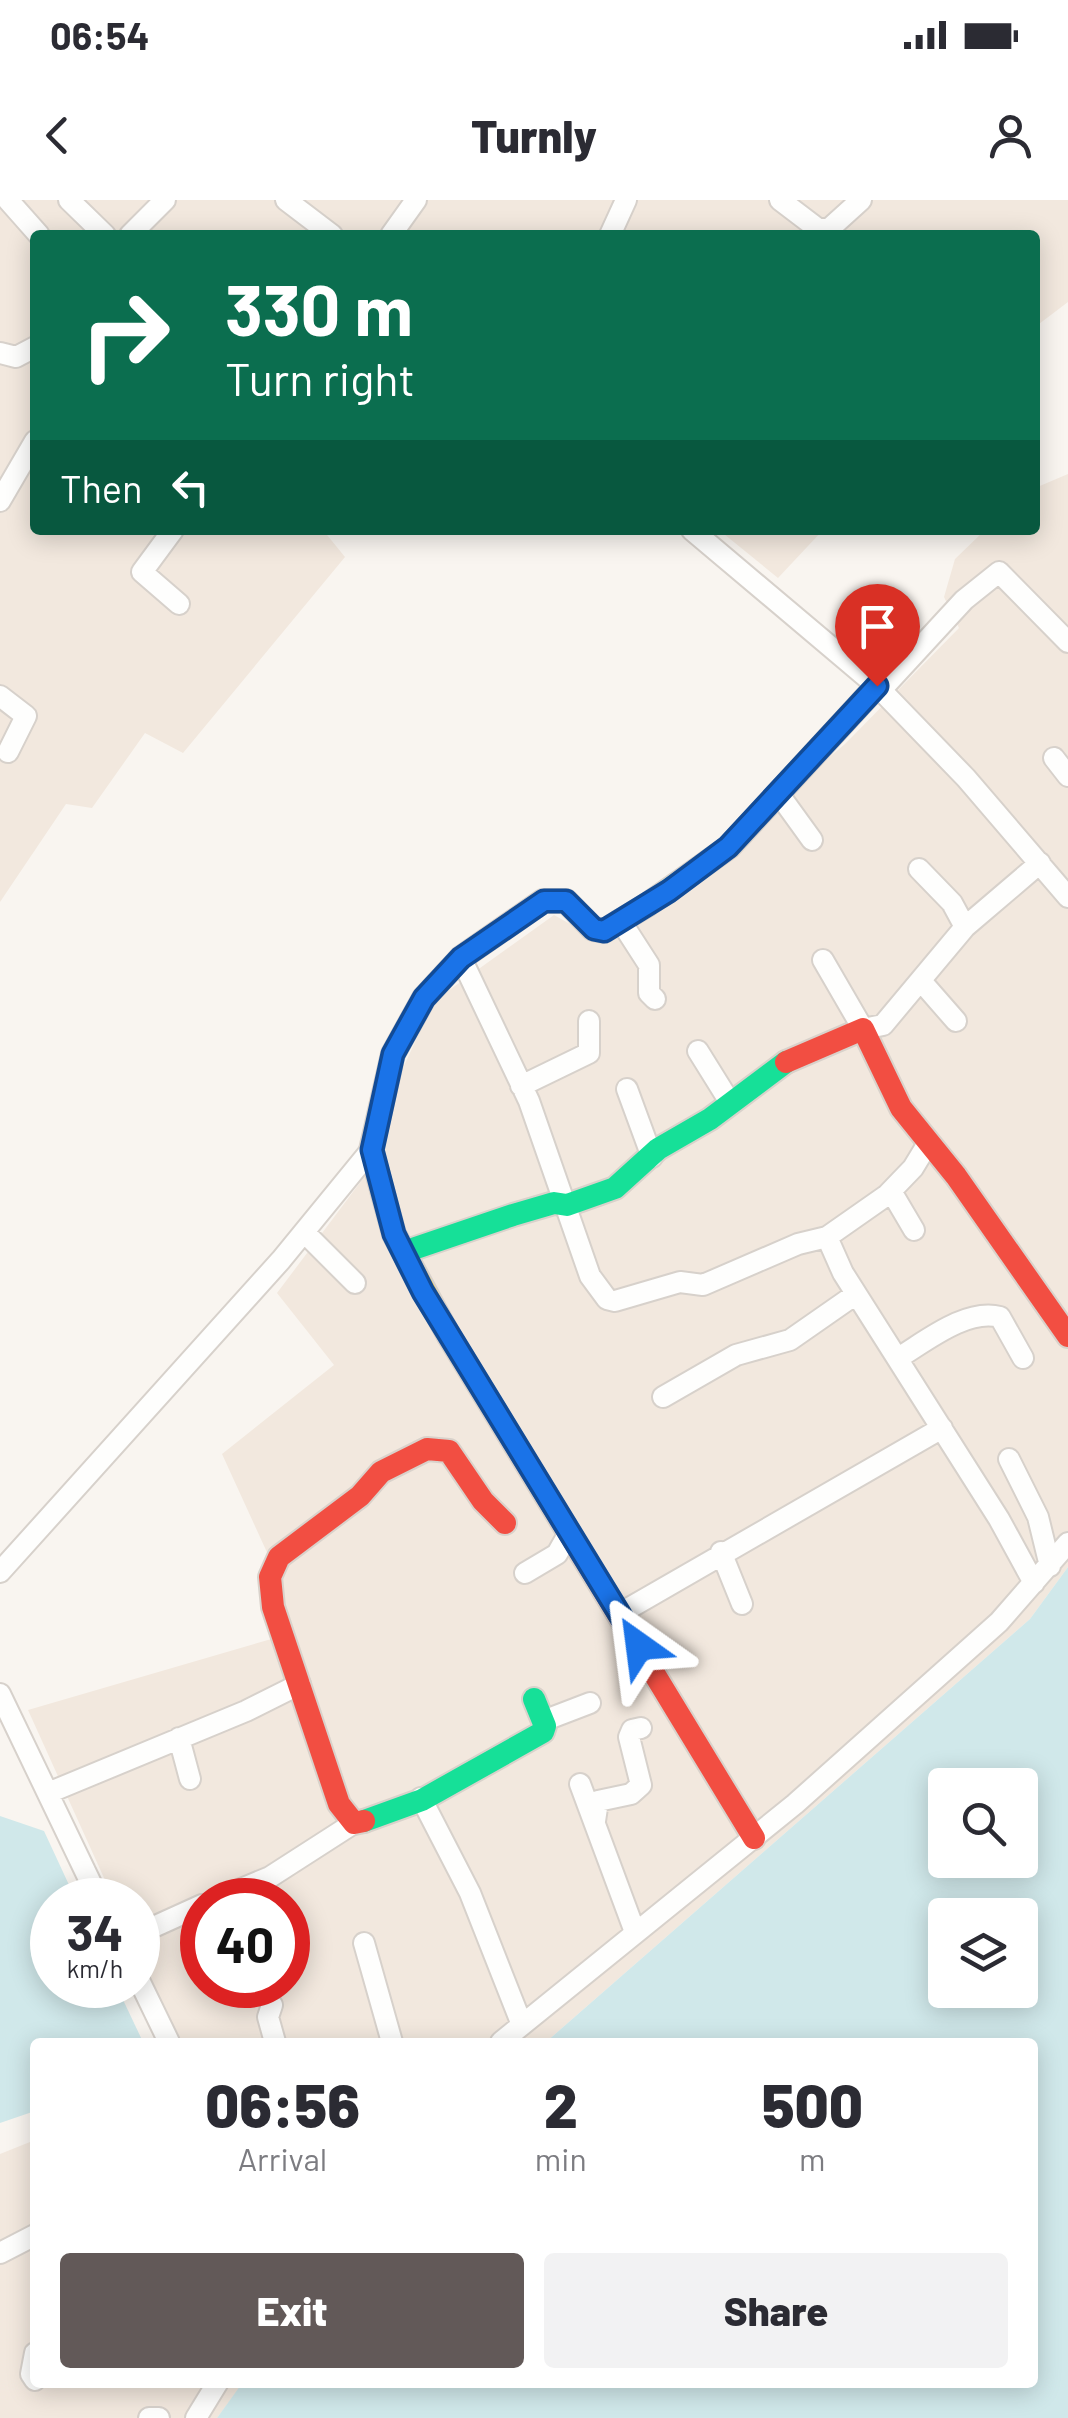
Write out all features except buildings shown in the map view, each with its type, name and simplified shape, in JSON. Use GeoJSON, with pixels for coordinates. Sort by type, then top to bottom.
{"type":"FeatureCollection","features":[{"type":"Feature","properties":{"kind":"street"},"geometry":{"type":"LineString","coordinates":[[8,200],[35,230]]}},
{"type":"Feature","properties":{"kind":"street"},"geometry":{"type":"LineString","coordinates":[[69,200],[100,230]]}},
{"type":"Feature","properties":{"kind":"street"},"geometry":{"type":"LineString","coordinates":[[141,230],[166,200]]}},
{"type":"Feature","properties":{"kind":"street"},"geometry":{"type":"LineString","coordinates":[[286,200],[325,230]]}},
{"type":"Feature","properties":{"kind":"street"},"geometry":{"type":"LineString","coordinates":[[395,230],[416,200]]}},
{"type":"Feature","properties":{"kind":"street"},"geometry":{"type":"LineString","coordinates":[[780,200],[816,230]]}},
{"type":"Feature","properties":{"kind":"street"},"geometry":{"type":"LineString","coordinates":[[827,230],[861,200]]}},
{"type":"Feature","properties":{"kind":"street"},"geometry":{"type":"LineString","coordinates":[[613,230],[618,203]]}},
{"type":"Feature","properties":{"kind":"street"},"geometry":{"type":"LineString","coordinates":[[0,353],[16,358],[30,350]]}},
{"type":"Feature","properties":{"kind":"street"},"geometry":{"type":"LineString","coordinates":[[2,495],[30,449]]}},
{"type":"Feature","properties":{"kind":"street"},"geometry":{"type":"LineString","coordinates":[[168,535],[142,572],[179,604]]}},
{"type":"Feature","properties":{"kind":"street"},"geometry":{"type":"LineString","coordinates":[[698,535],[879,688],[1068,897]]}},
{"type":"Feature","properties":{"kind":"street"},"geometry":{"type":"LineString","coordinates":[[754,1838],[404,1252],[381,1197],[372,1150],[382,1091],[404,1030],[424,998],[461,958],[544,901],[566,901],[598,931],[703,868],[964,600],[1001,572],[1068,642]]}},
{"type":"Feature","properties":{"kind":"street"},"geometry":{"type":"LineString","coordinates":[[0,696],[26,716],[8,752]]}},
{"type":"Feature","properties":{"kind":"street"},"geometry":{"type":"LineString","coordinates":[[1054,758],[1068,776]]}},
{"type":"Feature","properties":{"kind":"street"},"geometry":{"type":"LineString","coordinates":[[778,793],[812,840]]}},
{"type":"Feature","properties":{"kind":"street"},"geometry":{"type":"LineString","coordinates":[[404,1252],[554,1203],[567,1205],[615,1188],[658,1148],[731,1104],[795,1056],[891,1020],[965,928],[1040,864]]}},
{"type":"Feature","properties":{"kind":"street"},"geometry":{"type":"LineString","coordinates":[[919,869],[952,903],[965,928]]}},
{"type":"Feature","properties":{"kind":"street"},"geometry":{"type":"LineString","coordinates":[[620,920],[649,966],[649,993],[655,1000]]}},
{"type":"Feature","properties":{"kind":"street"},"geometry":{"type":"LineString","coordinates":[[461,958],[520,1086],[594,1284],[602,1296],[615,1301],[680,1282],[702,1285],[798,1244],[827,1237],[891,1191],[926,1145]]}},
{"type":"Feature","properties":{"kind":"street"},"geometry":{"type":"LineString","coordinates":[[823,960],[863,1028],[892,1094],[926,1145],[956,1176],[1068,1336]]}},
{"type":"Feature","properties":{"kind":"street"},"geometry":{"type":"LineString","coordinates":[[921,981],[956,1021]]}},
{"type":"Feature","properties":{"kind":"street"},"geometry":{"type":"LineString","coordinates":[[520,1086],[589,1053],[589,1021]]}},
{"type":"Feature","properties":{"kind":"street"},"geometry":{"type":"LineString","coordinates":[[698,1052],[731,1104]]}},
{"type":"Feature","properties":{"kind":"street"},"geometry":{"type":"LineString","coordinates":[[627,1089],[652,1157]]}},
{"type":"Feature","properties":{"kind":"street"},"geometry":{"type":"LineString","coordinates":[[0,1572],[305,1233],[372,1150]]}},
{"type":"Feature","properties":{"kind":"street"},"geometry":{"type":"LineString","coordinates":[[891,1191],[914,1230]]}},
{"type":"Feature","properties":{"kind":"street"},"geometry":{"type":"LineString","coordinates":[[305,1233],[355,1282]]}},
{"type":"Feature","properties":{"kind":"street"},"geometry":{"type":"LineString","coordinates":[[827,1237],[856,1294],[1034,1583]]}},
{"type":"Feature","properties":{"kind":"street"},"geometry":{"type":"LineString","coordinates":[[662,1396],[736,1355],[790,1340],[856,1294]]}},
{"type":"Feature","properties":{"kind":"street"},"geometry":{"type":"LineString","coordinates":[[898,1358],[949,1326],[992,1315],[1000,1317],[1022,1358]]}},
{"type":"Feature","properties":{"kind":"street"},"geometry":{"type":"LineString","coordinates":[[620,1614],[721,1552],[942,1428]]}},
{"type":"Feature","properties":{"kind":"street"},"geometry":{"type":"LineString","coordinates":[[505,1523],[483,1501],[449,1451],[427,1449],[380,1472],[360,1496],[278,1557],[270,1577],[273,1606],[347,1820],[364,1823],[421,1798],[543,1732],[534,1699]]}},
{"type":"Feature","properties":{"kind":"street"},"geometry":{"type":"LineString","coordinates":[[1009,1458],[1038,1517],[1050,1566]]}},
{"type":"Feature","properties":{"kind":"street"},"geometry":{"type":"LineString","coordinates":[[525,1573],[557,1554],[569,1533]]}},
{"type":"Feature","properties":{"kind":"street"},"geometry":{"type":"LineString","coordinates":[[506,2038],[754,1838],[953,1664],[1068,1543]]}},
{"type":"Feature","properties":{"kind":"street"},"geometry":{"type":"LineString","coordinates":[[721,1552],[742,1604]]}},
{"type":"Feature","properties":{"kind":"street"},"geometry":{"type":"LineString","coordinates":[[48,1793],[300,1684]]}},
{"type":"Feature","properties":{"kind":"street"},"geometry":{"type":"LineString","coordinates":[[0,1694],[89,1878]]}},
{"type":"Feature","properties":{"kind":"street"},"geometry":{"type":"LineString","coordinates":[[543,1722],[590,1704]]}},
{"type":"Feature","properties":{"kind":"street"},"geometry":{"type":"LineString","coordinates":[[594,1823],[598,1801],[631,1794],[641,1785],[630,1737],[632,1730],[641,1728]]}},
{"type":"Feature","properties":{"kind":"street"},"geometry":{"type":"LineString","coordinates":[[179,1738],[190,1779]]}},
{"type":"Feature","properties":{"kind":"street"},"geometry":{"type":"LineString","coordinates":[[580,1784],[636,1932]]}},
{"type":"Feature","properties":{"kind":"street"},"geometry":{"type":"LineString","coordinates":[[421,1798],[470,1893],[522,2024]]}},
{"type":"Feature","properties":{"kind":"street"},"geometry":{"type":"LineString","coordinates":[[268,1878],[354,1822]]}},
{"type":"Feature","properties":{"kind":"street"},"geometry":{"type":"LineString","coordinates":[[364,1943],[391,2038]]}},
{"type":"Feature","properties":{"kind":"street"},"geometry":{"type":"LineString","coordinates":[[153,2008],[168,2038]]}},
{"type":"Feature","properties":{"kind":"street"},"geometry":{"type":"LineString","coordinates":[[271,2008],[268,2017],[275,2038]]}},
{"type":"Feature","properties":{"kind":"street"},"geometry":{"type":"LineString","coordinates":[[0,2252],[30,2238]]}},
{"type":"Feature","properties":{"kind":"street"},"geometry":{"type":"LineString","coordinates":[[196,2418],[214,2388]]}},
{"type":"Feature","properties":{"kind":"street"},"geometry":{"type":"LineString","coordinates":[[149,2418],[158,2418]]}},
{"type":"Feature","properties":{"kind":"shaded area"},"geometry":{"type":"Polygon","coordinates":[[[0,200],[1068,200],[1068,302],[1040,323],[1040,230],[30,230],[30,535],[327,535],[345,557],[183,753],[145,733],[92,808],[66,804],[0,902],[0,200]]]}},
{"type":"Feature","properties":{"kind":"shaded area"},"geometry":{"type":"Polygon","coordinates":[[[1068,474],[1068,1567],[1030,1619],[551,2038],[177,2038],[160,2000],[160,1878],[104,1878],[28,1710],[292,1633],[276,1572],[222,1454],[334,1365],[277,1293],[383,1152],[396,1083],[434,1001],[554,915],[606,944],[845,744],[959,628],[944,597],[955,559],[980,535],[1040,535],[1040,486],[1068,474]]]}},
{"type":"Feature","properties":{"kind":"shaded area"},"geometry":{"type":"Polygon","coordinates":[[[725,535],[818,535],[778,578],[725,535]]]}},
{"type":"Feature","properties":{"kind":"shaded area"},"geometry":{"type":"Polygon","coordinates":[[[30,2142],[30,2388],[239,2388],[217,2418],[0,2418],[0,2154],[30,2142]]]}},
{"type":"Feature","properties":{"kind":"water"},"geometry":{"type":"Polygon","coordinates":[[[1068,1567],[1068,2418],[217,2418],[239,2388],[1038,2388],[1038,2038],[551,2038],[1030,1619],[1068,1567]]]}},
{"type":"Feature","properties":{"kind":"water"},"geometry":{"type":"Polygon","coordinates":[[[0,1816],[44,1831],[66,1878],[30,1878],[30,2008],[127,2008],[141,2038],[30,2038],[30,2113],[0,2123],[0,1816]]]}},
{"type":"Feature","properties":{"kind":"traffic: fast"},"geometry":{"type":"LineString","coordinates":[[647,905],[729,847],[877,686]]}},
{"type":"Feature","properties":{"kind":"traffic: fast"},"geometry":{"type":"LineString","coordinates":[[404,1252],[513,1215],[554,1203],[567,1205],[615,1188],[658,1149],[710,1119],[786,1062]]}},
{"type":"Feature","properties":{"kind":"traffic: fast"},"geometry":{"type":"LineString","coordinates":[[364,1821],[422,1800],[543,1732],[545,1726],[534,1699]]}},
{"type":"Feature","properties":{"kind":"traffic: slow"},"geometry":{"type":"LineString","coordinates":[[449,1336],[394,1234],[371,1150],[393,1054],[424,998],[461,958],[543,901],[566,901],[593,929],[604,931],[647,905]]}},
{"type":"Feature","properties":{"kind":"traffic: jam"},"geometry":{"type":"LineString","coordinates":[[786,1062],[863,1029],[901,1108],[956,1176],[1068,1336]]}},
{"type":"Feature","properties":{"kind":"traffic: jam"},"geometry":{"type":"LineString","coordinates":[[449,1336],[754,1838]]}},
{"type":"Feature","properties":{"kind":"traffic: jam"},"geometry":{"type":"LineString","coordinates":[[364,1821],[354,1823],[339,1804],[273,1607],[270,1577],[279,1557],[360,1496],[381,1472],[427,1449],[449,1451],[483,1501],[505,1523]]}},
{"type":"Feature","properties":{"kind":"route"},"geometry":{"type":"LineString","coordinates":[[639,1646],[423,1292],[394,1234],[381,1197],[372,1150],[382,1091],[393,1054],[413,1014],[461,958],[544,901],[566,901],[585,922],[604,931],[669,891],[728,847],[877,686]]}}]}
